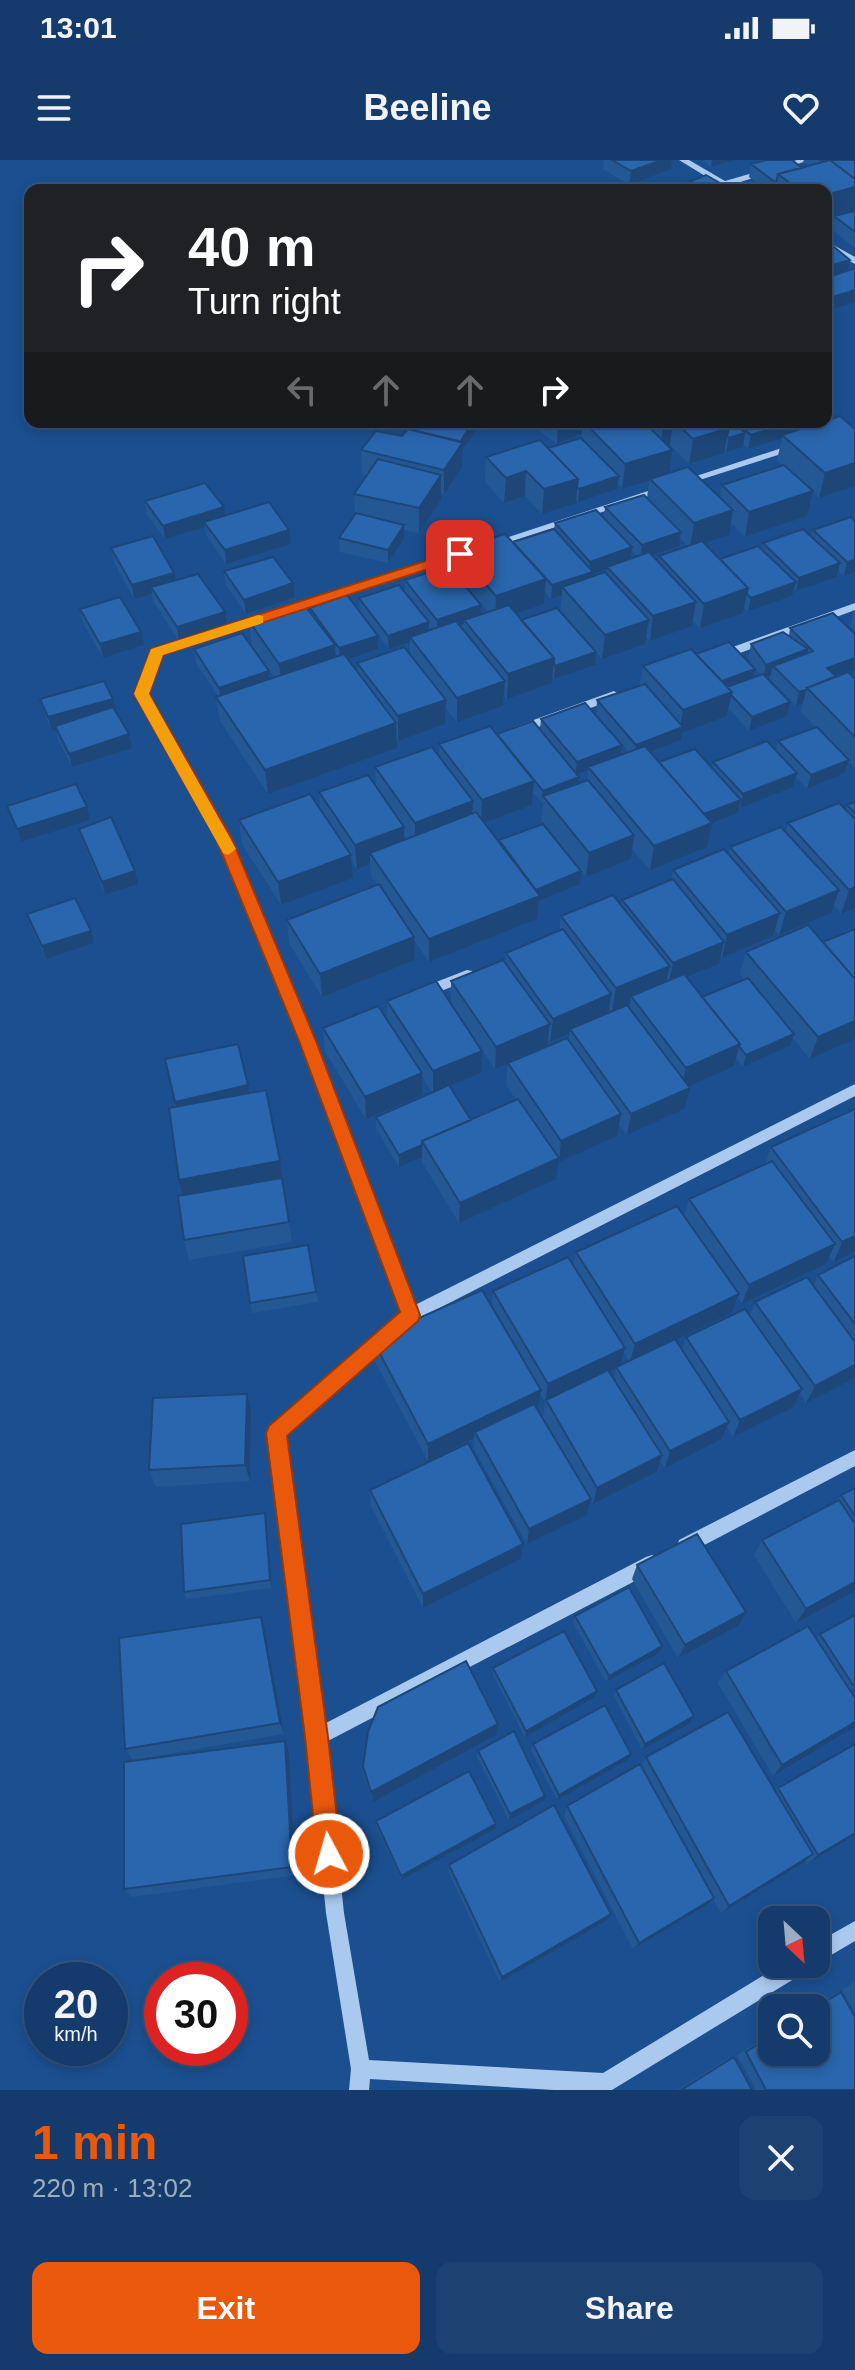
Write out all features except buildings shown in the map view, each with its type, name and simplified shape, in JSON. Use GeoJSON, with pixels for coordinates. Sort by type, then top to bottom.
{"type":"FeatureCollection","features":[{"type":"Feature","properties":{"kind":"street"},"geometry":{"type":"LineString","coordinates":[[683,160],[724,184],[806,160]]}},
{"type":"Feature","properties":{"kind":"street"},"geometry":{"type":"LineString","coordinates":[[832,220],[855,214]]}},
{"type":"Feature","properties":{"kind":"street"},"geometry":{"type":"LineString","coordinates":[[832,248],[855,261]]}},
{"type":"Feature","properties":{"kind":"street"},"geometry":{"type":"LineString","coordinates":[[411,1315],[308,1041],[224,839],[141,694],[156,652],[809,441]]}},
{"type":"Feature","properties":{"kind":"street"},"geometry":{"type":"LineString","coordinates":[[708,660],[855,606]]}},
{"type":"Feature","properties":{"kind":"street"},"geometry":{"type":"LineString","coordinates":[[503,736],[620,693]]}},
{"type":"Feature","properties":{"kind":"street"},"geometry":{"type":"LineString","coordinates":[[224,839],[239,833]]}},
{"type":"Feature","properties":{"kind":"street"},"geometry":{"type":"LineString","coordinates":[[409,999],[481,969]]}},
{"type":"Feature","properties":{"kind":"street"},"geometry":{"type":"LineString","coordinates":[[308,1041],[322,1035]]}},
{"type":"Feature","properties":{"kind":"street"},"geometry":{"type":"LineString","coordinates":[[359,2090],[361,2069],[335,1913],[317,1737],[276,1433],[411,1315],[855,1090]]}},
{"type":"Feature","properties":{"kind":"street"},"geometry":{"type":"LineString","coordinates":[[317,1737],[855,1458]]}},
{"type":"Feature","properties":{"kind":"street"},"geometry":{"type":"LineString","coordinates":[[830,1945],[855,1930]]}},
{"type":"Feature","properties":{"kind":"street"},"geometry":{"type":"LineString","coordinates":[[361,2069],[605,2083],[777,1978]]}},
{"type":"Feature","properties":{"kind":"slow traffic"},"geometry":{"type":"LineString","coordinates":[[228,849],[141,694],[156,652],[258,620]]}},
{"type":"Feature","properties":{"kind":"route"},"geometry":{"type":"LineString","coordinates":[[329,1854],[317,1737],[276,1433],[411,1315],[308,1041],[224,839],[141,694],[156,652],[460,554]]}}]}
